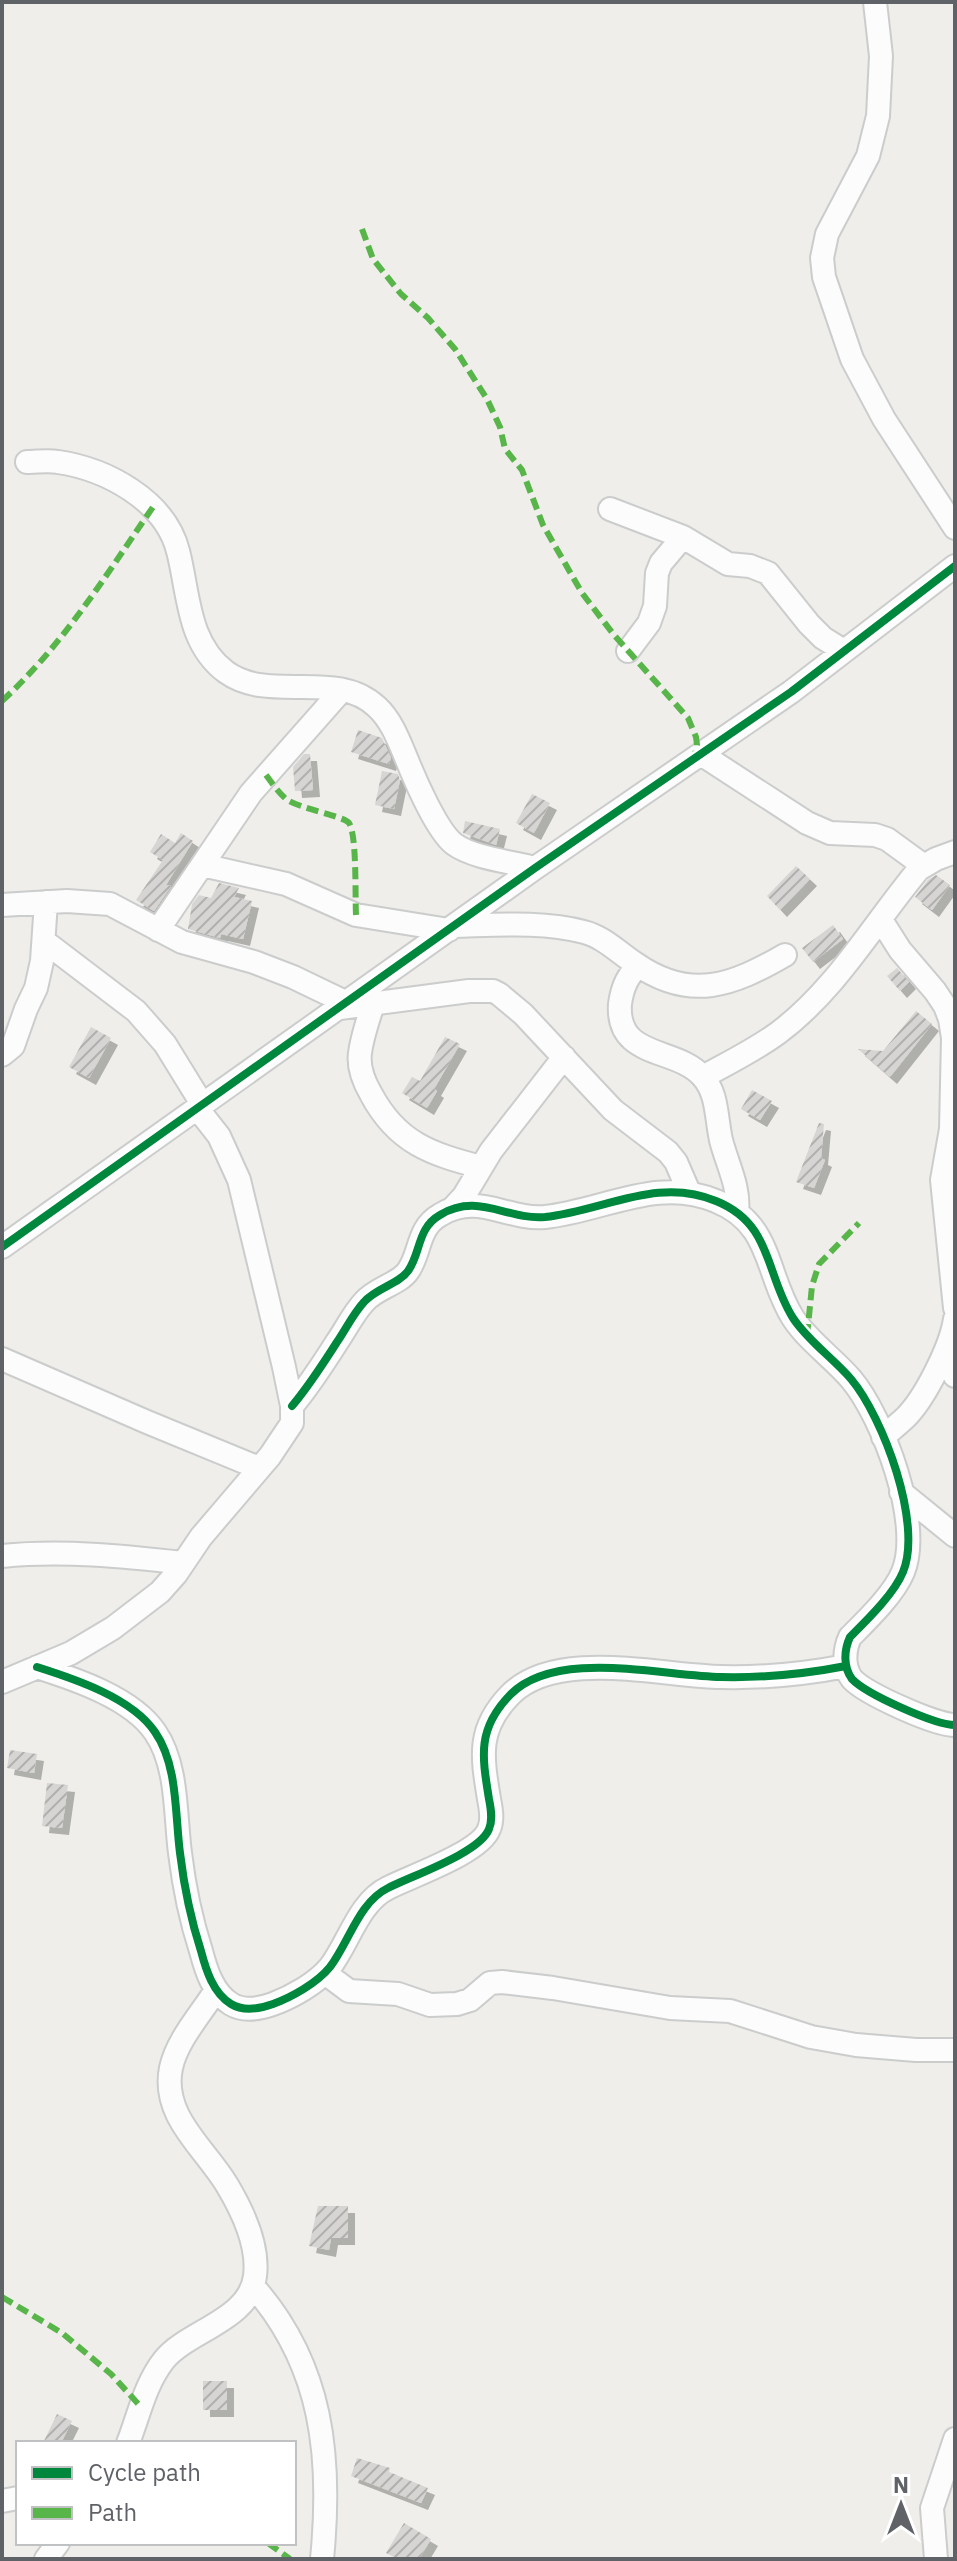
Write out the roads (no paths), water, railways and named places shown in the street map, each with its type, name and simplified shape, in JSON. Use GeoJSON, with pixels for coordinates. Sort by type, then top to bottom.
{"type":"FeatureCollection","features":[{"type":"Feature","properties":{"kind":"street"},"geometry":{"type":"LineString","coordinates":[[875,2],[881,56],[878,116],[868,156],[827,234],[822,258],[824,277],[859,371],[884,419],[955,528]]}},
{"type":"Feature","properties":{"kind":"street"},"geometry":{"type":"LineString","coordinates":[[27,462],[55,461],[90,470],[118,483],[153,507],[178,547],[195,632],[227,672],[245,681],[267,685],[329,687],[361,696],[378,707],[395,732],[414,777],[452,843],[467,851],[535,868]]}},
{"type":"Feature","properties":{"kind":"street"},"geometry":{"type":"LineString","coordinates":[[610,509],[683,537],[728,564],[750,566],[768,573],[809,624],[823,638],[844,651]]}},
{"type":"Feature","properties":{"kind":"street"},"geometry":{"type":"LineString","coordinates":[[628,651],[649,623],[655,606],[657,573],[661,563],[683,537]]}},
{"type":"Feature","properties":{"kind":"street"},"geometry":{"type":"LineString","coordinates":[[2,1247],[535,868],[791,692],[955,566]]}},
{"type":"Feature","properties":{"kind":"street"},"geometry":{"type":"LineString","coordinates":[[158,930],[251,793],[342,690]]}},
{"type":"Feature","properties":{"kind":"street"},"geometry":{"type":"LineString","coordinates":[[701,754],[807,823],[830,833],[875,835],[887,839],[924,866]]}},
{"type":"Feature","properties":{"kind":"street"},"geometry":{"type":"LineString","coordinates":[[703,1077],[778,1033],[840,971],[910,880],[924,866],[955,852]]}},
{"type":"Feature","properties":{"kind":"street"},"geometry":{"type":"LineString","coordinates":[[202,865],[286,884],[356,915],[452,928],[552,927],[587,932],[639,966],[677,983],[697,987],[750,975],[785,955]]}},
{"type":"Feature","properties":{"kind":"street"},"geometry":{"type":"LineString","coordinates":[[2,1055],[13,1046],[36,988],[44,941],[46,902]]}},
{"type":"Feature","properties":{"kind":"street"},"geometry":{"type":"LineString","coordinates":[[2,905],[46,902],[110,904],[182,942],[254,962],[343,1005],[493,991],[508,999],[613,1110],[668,1152],[676,1162],[689,1192],[693,1194]]}},
{"type":"Feature","properties":{"kind":"street"},"geometry":{"type":"LineString","coordinates":[[881,920],[900,950],[945,994],[950,1019],[953,1038],[951,1129],[942,1180],[955,1308]]}},
{"type":"Feature","properties":{"kind":"street"},"geometry":{"type":"LineString","coordinates":[[2,1682],[71,1653],[113,1628],[160,1592],[292,1423],[292,1406],[267,1288],[239,1180],[219,1136],[165,1044],[136,1011],[44,941]]}},
{"type":"Feature","properties":{"kind":"street"},"geometry":{"type":"LineString","coordinates":[[639,966],[629,976],[621,995],[622,1021],[628,1035],[637,1044],[694,1069],[703,1077],[714,1098],[721,1138],[739,1200],[737,1212]]}},
{"type":"Feature","properties":{"kind":"street"},"geometry":{"type":"LineString","coordinates":[[373,1004],[360,1053],[362,1074],[376,1103],[400,1134],[415,1144],[453,1160],[481,1167]]}},
{"type":"Feature","properties":{"kind":"street"},"geometry":{"type":"LineString","coordinates":[[452,1209],[564,1057]]}},
{"type":"Feature","properties":{"kind":"street"},"geometry":{"type":"LineString","coordinates":[[292,1406],[357,1310],[373,1293],[404,1277],[410,1269],[423,1231],[437,1216],[452,1209],[474,1205],[527,1218],[576,1212],[647,1192],[693,1194],[716,1200],[737,1212],[760,1236],[781,1297],[794,1320],[869,1403],[901,1492],[908,1520],[909,1550],[902,1574],[850,1637],[846,1666],[853,1679],[867,1690],[935,1722],[955,1725]]}},
{"type":"Feature","properties":{"kind":"street"},"geometry":{"type":"LineString","coordinates":[[883,1437],[912,1409],[930,1380],[954,1327]]}},
{"type":"Feature","properties":{"kind":"street"},"geometry":{"type":"LineString","coordinates":[[954,1327],[955,1376]]}},
{"type":"Feature","properties":{"kind":"street"},"geometry":{"type":"LineString","coordinates":[[2,1359],[259,1468]]}},
{"type":"Feature","properties":{"kind":"street"},"geometry":{"type":"LineString","coordinates":[[901,1492],[955,1536]]}},
{"type":"Feature","properties":{"kind":"street"},"geometry":{"type":"LineString","coordinates":[[2,1556],[60,1553],[183,1563]]}},
{"type":"Feature","properties":{"kind":"street"},"geometry":{"type":"LineString","coordinates":[[37,1667],[73,1679],[124,1705],[144,1719],[163,1745],[169,1767],[180,1856],[205,1967],[216,1990],[229,2004],[257,2009],[296,1992],[325,1973],[374,1896],[481,1841],[489,1830],[492,1813],[482,1762],[483,1743],[490,1720],[500,1705],[527,1682],[546,1674],[586,1668],[748,1677],[815,1672],[846,1666]]}},
{"type":"Feature","properties":{"kind":"street"},"geometry":{"type":"LineString","coordinates":[[325,1973],[349,1991],[398,1994],[430,2005],[470,2000],[490,1983],[502,1982],[670,2008],[730,2011],[811,2037],[856,2045],[955,2050]]}},
{"type":"Feature","properties":{"kind":"street"},"geometry":{"type":"LineString","coordinates":[[129,2441],[151,2379],[165,2358],[185,2342],[227,2318],[253,2286],[256,2273],[244,2219],[226,2184],[176,2112],[170,2092],[172,2065],[177,2053],[216,1990]]}},
{"type":"Feature","properties":{"kind":"street"},"geometry":{"type":"LineString","coordinates":[[253,2286],[280,2320],[316,2398],[322,2428],[325,2528],[322,2559]]}},
{"type":"Feature","properties":{"kind":"street"},"geometry":{"type":"LineString","coordinates":[[936,2559],[932,2508],[955,2439]]}}]}
